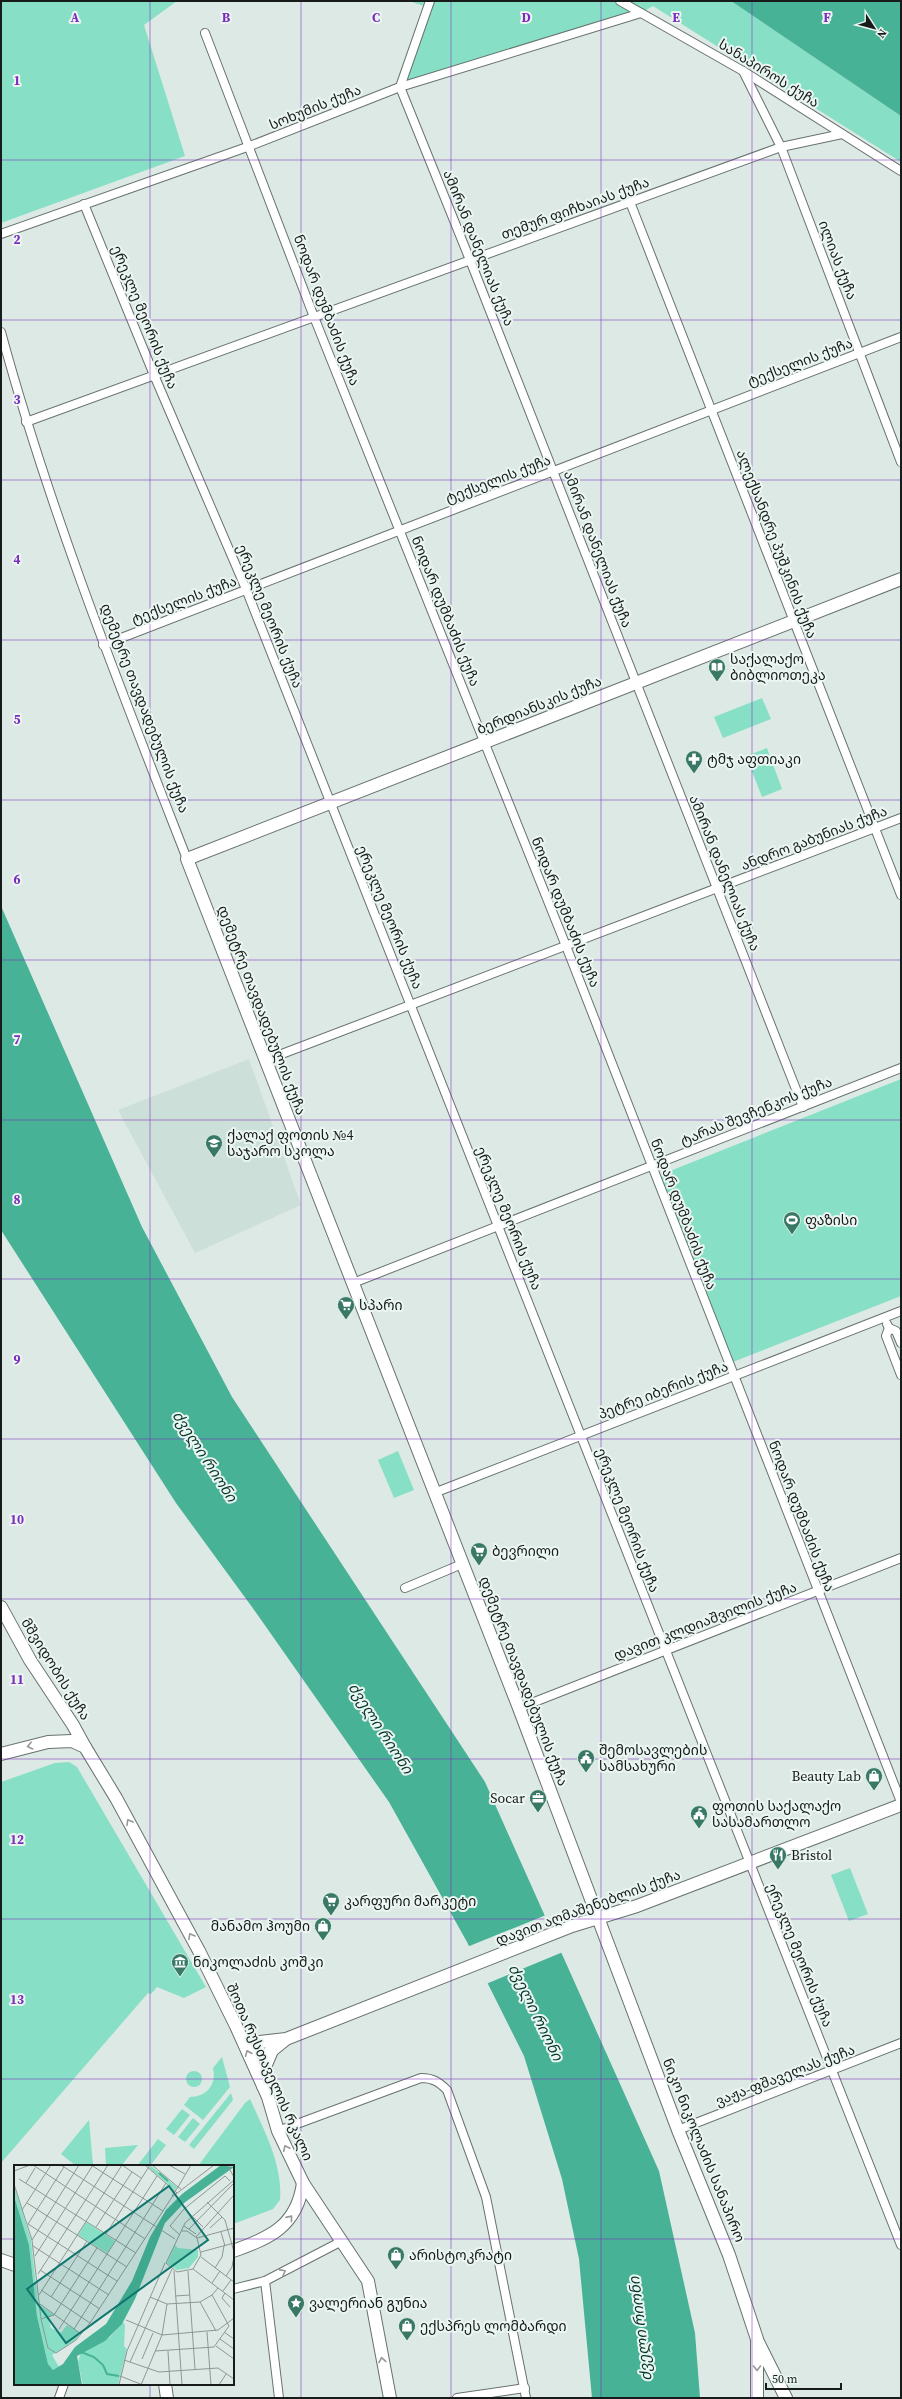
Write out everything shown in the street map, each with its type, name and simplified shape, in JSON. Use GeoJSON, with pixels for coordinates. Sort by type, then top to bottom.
{"type":"FeatureCollection","features":[{"type":"Feature","properties":{"kind":"street"},"geometry":{"type":"LineString","coordinates":[[400,87],[430,1]]}},
{"type":"Feature","properties":{"kind":"street","name":"სანაპიროს ქუჩა"},"geometry":{"type":"LineString","coordinates":[[620,1],[743,71],[901,172]]}},
{"type":"Feature","properties":{"kind":"street","name":"სოხუმის ქუჩა"},"geometry":{"type":"LineString","coordinates":[[1,234],[250,146],[400,87],[641,13]]}},
{"type":"Feature","properties":{"kind":"street","name":"ნოდარ დუმბაძის ქუჩა"},"geometry":{"type":"LineString","coordinates":[[205,33],[250,146],[314,316],[566,946],[817,1591],[901,1802]]}},
{"type":"Feature","properties":{"kind":"street","name":"ილიას ქუჩა"},"geometry":{"type":"LineString","coordinates":[[743,71],[781,148],[901,462]]}},
{"type":"Feature","properties":{"kind":"street","name":"ამირან დანელიას ქუჩა"},"geometry":{"type":"LineString","coordinates":[[400,87],[554,471],[803,1107]]}},
{"type":"Feature","properties":{"kind":"street","name":"თემურ ფიჩხაიას ქუჩა"},"geometry":{"type":"LineString","coordinates":[[26,422],[314,316],[781,148],[842,134]]}},
{"type":"Feature","properties":{"kind":"street","name":"ალექსანდრე პუშკინის ქუჩა"},"geometry":{"type":"LineString","coordinates":[[630,202],[901,896]]}},
{"type":"Feature","properties":{"kind":"street","name":"ერეკლე მეორის ქუჩა"},"geometry":{"type":"LineString","coordinates":[[84,204],[154,375],[246,589],[901,2245]]}},
{"type":"Feature","properties":{"kind":"street","name":"დემეტრე თავდადებულის ქუჩა"},"geometry":{"type":"LineString","coordinates":[[1,332],[26,422],[104,645],[519,1708],[599,1918]]}},
{"type":"Feature","properties":{"kind":"street","name":"ტექსელის ქუჩა"},"geometry":{"type":"LineString","coordinates":[[104,645],[901,337]]}},
{"type":"Feature","properties":{"kind":"street","name":"ბერდიანსკის ქუჩა"},"geometry":{"type":"LineString","coordinates":[[187,859],[901,579]]}},
{"type":"Feature","properties":{"kind":"street","name":"ანდრო გაბუნიას ქუჩა"},"geometry":{"type":"LineString","coordinates":[[266,1060],[718,888],[738,882],[901,818]]}},
{"type":"Feature","properties":{"kind":"street","name":"ტარას შევჩენკოს ქუჩა"},"geometry":{"type":"LineString","coordinates":[[353,1283],[652,1167],[901,1068]]}},
{"type":"Feature","properties":{"kind":"street","name":"პეტრე იბერის ქუჩა"},"geometry":{"type":"LineString","coordinates":[[434,1493],[901,1311]]}},
{"type":"Feature","properties":{"kind":"street"},"geometry":{"type":"LineString","coordinates":[[884,1317],[889,1328],[886,1336],[901,1375]]}},
{"type":"Feature","properties":{"kind":"street"},"geometry":{"type":"LineString","coordinates":[[889,1328],[895,1328],[901,1343]]}},
{"type":"Feature","properties":{"kind":"street","name":"დავით კლდიაშვილის ქუჩა"},"geometry":{"type":"LineString","coordinates":[[519,1708],[901,1558]]}},
{"type":"Feature","properties":{"kind":"street"},"geometry":{"type":"LineString","coordinates":[[405,1588],[462,1564]]}},
{"type":"Feature","properties":{"kind":"street","name":"მშვიდობის ქუჩა"},"geometry":{"type":"LineString","coordinates":[[1,1607],[30,1660],[73,1725],[85,1747]]}},
{"type":"Feature","properties":{"kind":"street"},"geometry":{"type":"LineString","coordinates":[[48,1742],[73,1725]]}},
{"type":"Feature","properties":{"kind":"street"},"geometry":{"type":"LineString","coordinates":[[1,1754],[48,1742],[72,1741],[85,1747]]}},
{"type":"Feature","properties":{"kind":"street","name":"შოთა რუსთაველის რკალი"},"geometry":{"type":"LineString","coordinates":[[85,1747],[116,1798],[192,1937],[236,2026],[263,2089],[278,2131],[303,2183],[299,2204],[289,2221],[262,2241],[234,2252]]}},
{"type":"Feature","properties":{"kind":"street","name":"დავით აღმაშენებლის ქუჩა"},"geometry":{"type":"LineString","coordinates":[[236,2026],[249,2035],[265,2041],[286,2039],[417,1989],[572,1926],[637,1906],[901,1805]]}},
{"type":"Feature","properties":{"kind":"street","name":"ნიკო ნიკოლაძის სანაპირო"},"geometry":{"type":"LineString","coordinates":[[599,1918],[678,2130],[730,2255],[757,2339],[757,2398]]}},
{"type":"Feature","properties":{"kind":"street","name":"დავით აღმაშენებლის ქუჩა"},"geometry":{"type":"LineString","coordinates":[[263,2089],[265,2067],[271,2053],[286,2039]]}},
{"type":"Feature","properties":{"kind":"street"},"geometry":{"type":"LineString","coordinates":[[265,2041],[258,2045],[257,2051],[265,2056],[271,2053]]}},
{"type":"Feature","properties":{"kind":"street","name":"ვაჟა-ფშაველას ქუჩა"},"geometry":{"type":"LineString","coordinates":[[678,2130],[901,2043]]}},
{"type":"Feature","properties":{"kind":"street"},"geometry":{"type":"LineString","coordinates":[[278,2131],[420,2078],[430,2078],[439,2082],[447,2090],[486,2197],[526,2398]]}},
{"type":"Feature","properties":{"kind":"street"},"geometry":{"type":"LineString","coordinates":[[303,2183],[368,2281],[390,2398]]}},
{"type":"Feature","properties":{"kind":"street"},"geometry":{"type":"LineString","coordinates":[[234,2289],[265,2281],[342,2241]]}},
{"type":"Feature","properties":{"kind":"street"},"geometry":{"type":"LineString","coordinates":[[1,2260],[14,2265]]}},
{"type":"Feature","properties":{"kind":"street"},"geometry":{"type":"LineString","coordinates":[[265,2281],[279,2398]]}},
{"type":"Feature","properties":{"kind":"street"},"geometry":{"type":"LineString","coordinates":[[757,2339],[786,2398]]}},
{"type":"Feature","properties":{"kind":"street"},"geometry":{"type":"LineString","coordinates":[[59,2398],[64,2385]]}},
{"type":"Feature","properties":{"kind":"street"},"geometry":{"type":"LineString","coordinates":[[164,2385],[167,2398]]}},
{"type":"Feature","properties":{"kind":"street"},"geometry":{"type":"LineString","coordinates":[[457,2398],[524,2388]]}},
{"type":"Feature","properties":{"kind":"shaded area"},"geometry":{"type":"Polygon","coordinates":[[[1,1],[177,1],[144,25],[185,156],[1,223],[1,1]]]}},
{"type":"Feature","properties":{"kind":"shaded area"},"geometry":{"type":"Polygon","coordinates":[[[409,1],[731,1],[901,116],[901,162],[653,6],[641,13],[400,87],[427,7],[409,1]]]}},
{"type":"Feature","properties":{"kind":"shaded area"},"geometry":{"type":"Polygon","coordinates":[[[762,698],[771,719],[723,738],[714,717],[762,698]]]}},
{"type":"Feature","properties":{"kind":"shaded area"},"geometry":{"type":"Polygon","coordinates":[[[767,748],[782,789],[762,797],[746,756],[767,748]]]}},
{"type":"Feature","properties":{"kind":"shaded area","name":"ქალაქ ფოთის №4 საჯარო სკოლა"},"geometry":{"type":"Polygon","coordinates":[[[249,1059],[301,1205],[195,1253],[118,1110],[249,1059]]]}},
{"type":"Feature","properties":{"kind":"shaded area","name":"ფაზისი"},"geometry":{"type":"Polygon","coordinates":[[[901,1079],[901,1296],[733,1362],[660,1175],[901,1079]]]}},
{"type":"Feature","properties":{"kind":"shaded area"},"geometry":{"type":"Polygon","coordinates":[[[398,1451],[414,1490],[394,1498],[378,1460],[398,1451]]]}},
{"type":"Feature","properties":{"kind":"shaded area"},"geometry":{"type":"Polygon","coordinates":[[[69,1762],[77,1767],[206,1987],[184,1998],[157,1987],[151,1994],[148,1993],[1,2163],[1,1782],[55,1763],[69,1762]]]}},
{"type":"Feature","properties":{"kind":"shaded area"},"geometry":{"type":"Polygon","coordinates":[[[850,1868],[868,1914],[849,1921],[831,1875],[850,1868]]]}},
{"type":"Feature","properties":{"kind":"shaded area"},"geometry":{"type":"Polygon","coordinates":[[[222,2057],[230,2087],[203,2120],[184,2105],[190,2097],[201,2095],[209,2089],[213,2080],[213,2068],[222,2057]]]}},
{"type":"Feature","properties":{"kind":"shaded area"},"geometry":{"type":"Polygon","coordinates":[[[194,2071],[201,2076],[202,2079],[197,2086],[194,2087],[187,2082],[186,2079],[191,2072],[194,2071]]]}},
{"type":"Feature","properties":{"kind":"shaded area"},"geometry":{"type":"Polygon","coordinates":[[[231,2093],[233,2100],[194,2149],[189,2145],[231,2093]]]}},
{"type":"Feature","properties":{"kind":"shaded area"},"geometry":{"type":"Polygon","coordinates":[[[250,2099],[276,2161],[279,2174],[280,2200],[273,2209],[234,2224],[234,2165],[199,2165],[245,2103],[250,2099]]]}},
{"type":"Feature","properties":{"kind":"shaded area"},"geometry":{"type":"Polygon","coordinates":[[[182,2109],[190,2115],[174,2135],[166,2129],[182,2109]]]}},
{"type":"Feature","properties":{"kind":"shaded area"},"geometry":{"type":"Polygon","coordinates":[[[193,2118],[200,2124],[185,2142],[178,2137],[193,2118]]]}},
{"type":"Feature","properties":{"kind":"shaded area"},"geometry":{"type":"Polygon","coordinates":[[[89,2120],[93,2165],[75,2165],[61,2154],[89,2120]]]}},
{"type":"Feature","properties":{"kind":"shaded area"},"geometry":{"type":"Polygon","coordinates":[[[158,2139],[166,2145],[151,2165],[138,2165],[158,2139]]]}},
{"type":"Feature","properties":{"kind":"shaded area"},"geometry":{"type":"Polygon","coordinates":[[[138,2145],[122,2165],[106,2165],[105,2148],[138,2145]]]}},
{"type":"Feature","properties":{"kind":"water"},"geometry":{"type":"Polygon","coordinates":[[[731,1],[901,1],[901,116],[731,1]]]}},
{"type":"Feature","properties":{"kind":"water","name":"ძველი რიონი"},"geometry":{"type":"Polygon","coordinates":[[[1,906],[142,1227],[232,1397],[485,1782],[659,2171],[695,2333],[700,2398],[592,2398],[579,2259],[562,2179],[524,2056],[467,1942],[389,1802],[252,1607],[176,1503],[1,1230],[1,906]]]}},
{"type":"Feature","properties":{"kind":"pier"},"geometry":{"type":"Polygon","coordinates":[[[546,1915],[563,1952],[486,1984],[467,1947],[546,1915]]]}},
{"type":"Feature","properties":{"kind":"place","name":"საქალაქო ბიბლიოთეკა"},"geometry":{"type":"Point","coordinates":[717,682]}},
{"type":"Feature","properties":{"kind":"place","name":"ტმჯ აფთიაკი"},"geometry":{"type":"Point","coordinates":[694,774]}},
{"type":"Feature","properties":{"kind":"place","name":"ქალაქ ფოთის №4 საჯარო სკოლა"},"geometry":{"type":"Point","coordinates":[214,1158]}},
{"type":"Feature","properties":{"kind":"place","name":"ფაზისი"},"geometry":{"type":"Point","coordinates":[792,1235]}},
{"type":"Feature","properties":{"kind":"place","name":"სპარი"},"geometry":{"type":"Point","coordinates":[346,1320]}},
{"type":"Feature","properties":{"kind":"place","name":"ბევრილი"},"geometry":{"type":"Point","coordinates":[479,1566]}},
{"type":"Feature","properties":{"kind":"place","name":"შემოსავლების სამსახური"},"geometry":{"type":"Point","coordinates":[586,1773]}},
{"type":"Feature","properties":{"kind":"place","name":"Beauty Lab"},"geometry":{"type":"Point","coordinates":[874,1791]}},
{"type":"Feature","properties":{"kind":"place","name":"Socar"},"geometry":{"type":"Point","coordinates":[538,1813]}},
{"type":"Feature","properties":{"kind":"place","name":"ფოთის საქალაქო სასამართლო"},"geometry":{"type":"Point","coordinates":[699,1829]}},
{"type":"Feature","properties":{"kind":"place","name":"Bristol"},"geometry":{"type":"Point","coordinates":[778,1870]}},
{"type":"Feature","properties":{"kind":"place","name":"კარფური მარკეტი"},"geometry":{"type":"Point","coordinates":[331,1916]}},
{"type":"Feature","properties":{"kind":"place","name":"მანამო ჰოუმი"},"geometry":{"type":"Point","coordinates":[323,1941]}},
{"type":"Feature","properties":{"kind":"place","name":"ნიკოლაძის კოშკი"},"geometry":{"type":"Point","coordinates":[180,1977]}},
{"type":"Feature","properties":{"kind":"place","name":"არისტოკრატი"},"geometry":{"type":"Point","coordinates":[396,2270]}},
{"type":"Feature","properties":{"kind":"place","name":"ვალერიან გუნია"},"geometry":{"type":"Point","coordinates":[296,2318]}},
{"type":"Feature","properties":{"kind":"place","name":"ექსპრეს ლომბარდი"},"geometry":{"type":"Point","coordinates":[407,2341]}}]}
